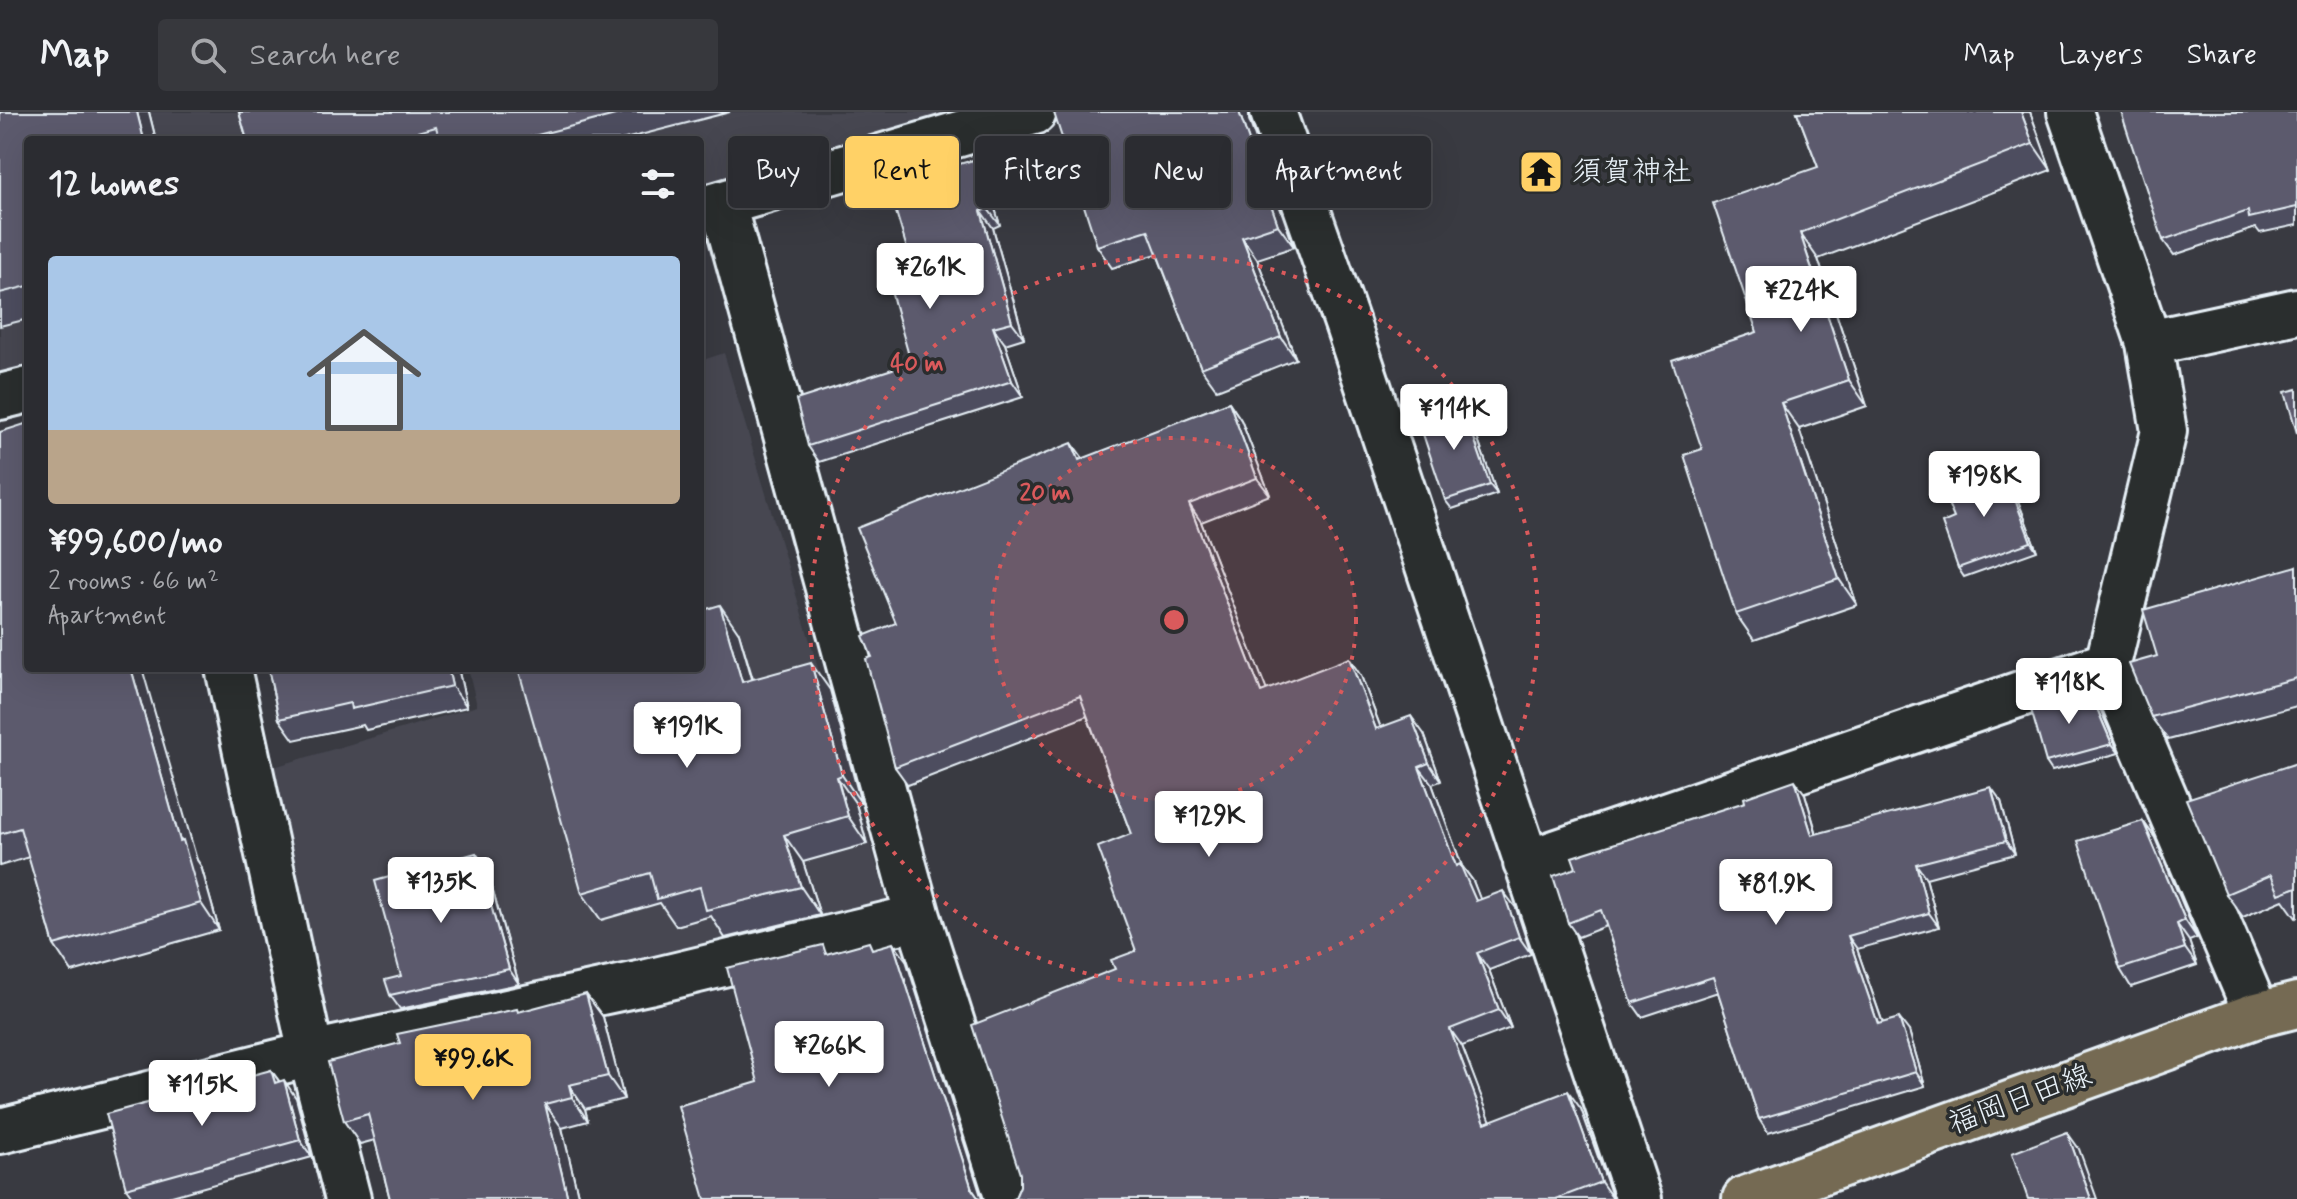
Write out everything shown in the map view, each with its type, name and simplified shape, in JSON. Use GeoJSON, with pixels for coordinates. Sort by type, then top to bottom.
{"type":"FeatureCollection","features":[{"type":"Feature","properties":{"kind":"main road","name":"福岡日田線"},"geometry":{"type":"LineString","coordinates":[[1745,1199],[2277,1010]]}},
{"type":"Feature","properties":{"kind":"street"},"geometry":{"type":"LineString","coordinates":[[1008,1199],[918,917],[711,207],[1034,112]]}},
{"type":"Feature","properties":{"kind":"street"},"geometry":{"type":"LineString","coordinates":[[1273,112],[1347,323],[1639,1199]]}},
{"type":"Feature","properties":{"kind":"street"},"geometry":{"type":"LineString","coordinates":[[2070,112],[2149,343],[2164,431],[2108,664],[2277,1010]]}},
{"type":"Feature","properties":{"kind":"street"},"geometry":{"type":"LineString","coordinates":[[2149,343],[2297,311]]}},
{"type":"Feature","properties":{"kind":"street"},"geometry":{"type":"LineString","coordinates":[[0,397],[24,391]]}},
{"type":"Feature","properties":{"kind":"street"},"geometry":{"type":"LineString","coordinates":[[1526,863],[2108,664]]}},
{"type":"Feature","properties":{"kind":"street"},"geometry":{"type":"LineString","coordinates":[[229,672],[311,1054],[348,1199]]}},
{"type":"Feature","properties":{"kind":"street"},"geometry":{"type":"LineString","coordinates":[[0,1131],[311,1054],[648,982],[918,917]]}},
{"type":"Feature","properties":{"kind":"shaded area"},"geometry":{"type":"Polygon","coordinates":[[[0,112],[963,112],[883,136],[845,136],[845,147],[829,152],[829,136],[728,136],[728,183],[704,190],[704,136],[24,136],[24,370],[0,375],[0,112]]]}},
{"type":"Feature","properties":{"kind":"shaded area"},"geometry":{"type":"Polygon","coordinates":[[[724,353],[889,906],[323,1030],[264,770],[477,706],[469,672],[704,672],[704,360],[724,353]]]}},
{"type":"Feature","properties":{"kind":"building"},"geometry":{"type":"Polygon","coordinates":[[[0,112],[137,112],[143,136],[24,136],[24,287],[0,293],[0,112]]]}},
{"type":"Feature","properties":{"kind":"building"},"geometry":{"type":"Polygon","coordinates":[[[239,112],[627,112],[534,136],[439,136],[436,127],[402,136],[246,136],[239,112]]]}},
{"type":"Feature","properties":{"kind":"building"},"geometry":{"type":"Polygon","coordinates":[[[1239,112],[1247,136],[1247,208],[1272,208],[1278,225],[1242,237],[1281,337],[1201,368],[1148,230],[1097,246],[1085,208],[1109,208],[1109,136],[1061,136],[1054,113],[1239,112]]]}},
{"type":"Feature","properties":{"kind":"building"},"geometry":{"type":"Polygon","coordinates":[[[1797,112],[2021,112],[2033,144],[1800,233],[1849,380],[1781,403],[1839,579],[1736,614],[1684,455],[1702,449],[1672,360],[1757,332],[1713,203],[1818,167],[1797,112]]]}},
{"type":"Feature","properties":{"kind":"building"},"geometry":{"type":"Polygon","coordinates":[[[2121,112],[2297,112],[2297,207],[2249,218],[2248,211],[2163,240],[2121,112]]]}},
{"type":"Feature","properties":{"kind":"building"},"geometry":{"type":"Polygon","coordinates":[[[973,160],[975,208],[988,209],[981,211],[1012,322],[993,327],[1012,381],[808,446],[796,400],[911,363],[884,266],[910,259],[895,208],[959,208],[959,164],[973,160]]]}},
{"type":"Feature","properties":{"kind":"building"},"geometry":{"type":"Polygon","coordinates":[[[2297,389],[2297,433],[2285,392],[2297,389]]]}},
{"type":"Feature","properties":{"kind":"building"},"geometry":{"type":"Polygon","coordinates":[[[1229,402],[1257,478],[1189,504],[1261,692],[1349,658],[1376,729],[1411,716],[1429,763],[1419,767],[1456,866],[1460,864],[1476,901],[1503,891],[1519,937],[1477,953],[1499,1010],[1450,1029],[1485,1123],[1568,1091],[1601,1182],[1556,1199],[1013,1199],[1020,1186],[1020,1174],[972,1025],[1115,969],[1111,960],[1136,951],[1098,847],[1131,834],[1080,696],[895,767],[866,659],[872,657],[863,636],[896,623],[857,528],[1072,443],[1079,460],[1229,402]]]}},
{"type":"Feature","properties":{"kind":"building"},"geometry":{"type":"Polygon","coordinates":[[[1462,403],[1490,485],[1445,500],[1418,419],[1462,403]]]}},
{"type":"Feature","properties":{"kind":"building"},"geometry":{"type":"Polygon","coordinates":[[[24,424],[24,672],[132,672],[180,841],[183,840],[201,903],[54,945],[20,828],[0,834],[0,432],[24,424]]]}},
{"type":"Feature","properties":{"kind":"building"},"geometry":{"type":"Polygon","coordinates":[[[2003,468],[2031,542],[1958,568],[1942,523],[1954,518],[1943,491],[2003,468]]]}},
{"type":"Feature","properties":{"kind":"building"},"geometry":{"type":"Polygon","coordinates":[[[2297,566],[2297,678],[2151,717],[2129,664],[2157,656],[2143,610],[2297,566]]]}},
{"type":"Feature","properties":{"kind":"building"},"geometry":{"type":"Polygon","coordinates":[[[720,605],[742,682],[811,663],[842,775],[837,777],[848,816],[784,835],[801,887],[706,910],[700,887],[657,899],[650,873],[582,893],[519,672],[704,672],[704,610],[720,605]]]}},
{"type":"Feature","properties":{"kind":"building"},"geometry":{"type":"Polygon","coordinates":[[[269,672],[449,672],[452,686],[351,709],[350,703],[279,719],[269,672]]]}},
{"type":"Feature","properties":{"kind":"building"},"geometry":{"type":"Polygon","coordinates":[[[2089,690],[2112,744],[2046,762],[2030,706],[2089,690]]]}},
{"type":"Feature","properties":{"kind":"building"},"geometry":{"type":"Polygon","coordinates":[[[2297,763],[2297,887],[2279,894],[2271,875],[2226,894],[2186,799],[2297,763]]]}},
{"type":"Feature","properties":{"kind":"building"},"geometry":{"type":"Polygon","coordinates":[[[1795,780],[1812,835],[1991,787],[2006,841],[1916,864],[1929,913],[1848,936],[1878,1024],[1899,1018],[1916,1072],[1759,1119],[1713,977],[1632,1003],[1601,910],[1568,923],[1553,876],[1576,868],[1572,857],[1745,802],[1744,798],[1795,780]]]}},
{"type":"Feature","properties":{"kind":"building"},"geometry":{"type":"Polygon","coordinates":[[[2143,821],[2185,920],[2177,924],[2185,948],[2120,969],[2078,841],[2143,821]]]}},
{"type":"Feature","properties":{"kind":"building"},"geometry":{"type":"Polygon","coordinates":[[[476,853],[509,969],[390,995],[385,980],[401,976],[375,881],[476,853]]]}},
{"type":"Feature","properties":{"kind":"building"},"geometry":{"type":"Polygon","coordinates":[[[869,942],[872,949],[893,943],[972,1189],[979,1199],[705,1199],[678,1106],[758,1082],[727,968],[823,945],[826,954],[869,942]]]}},
{"type":"Feature","properties":{"kind":"building"},"geometry":{"type":"Polygon","coordinates":[[[586,994],[608,1076],[569,1085],[572,1097],[545,1104],[568,1199],[390,1199],[368,1114],[344,1121],[328,1062],[400,1043],[397,1034],[517,1009],[518,1012],[586,994]]]}},
{"type":"Feature","properties":{"kind":"building"},"geometry":{"type":"Polygon","coordinates":[[[271,1070],[275,1083],[284,1080],[300,1140],[126,1188],[106,1114],[271,1070]]]}},
{"type":"Feature","properties":{"kind":"building"},"geometry":{"type":"Polygon","coordinates":[[[2067,1132],[2091,1199],[2028,1199],[2012,1153],[2067,1132]]]}},
{"type":"Feature","properties":{"kind":"place","name":"須賀神社"},"geometry":{"type":"Point","coordinates":[1541,172]}}]}
